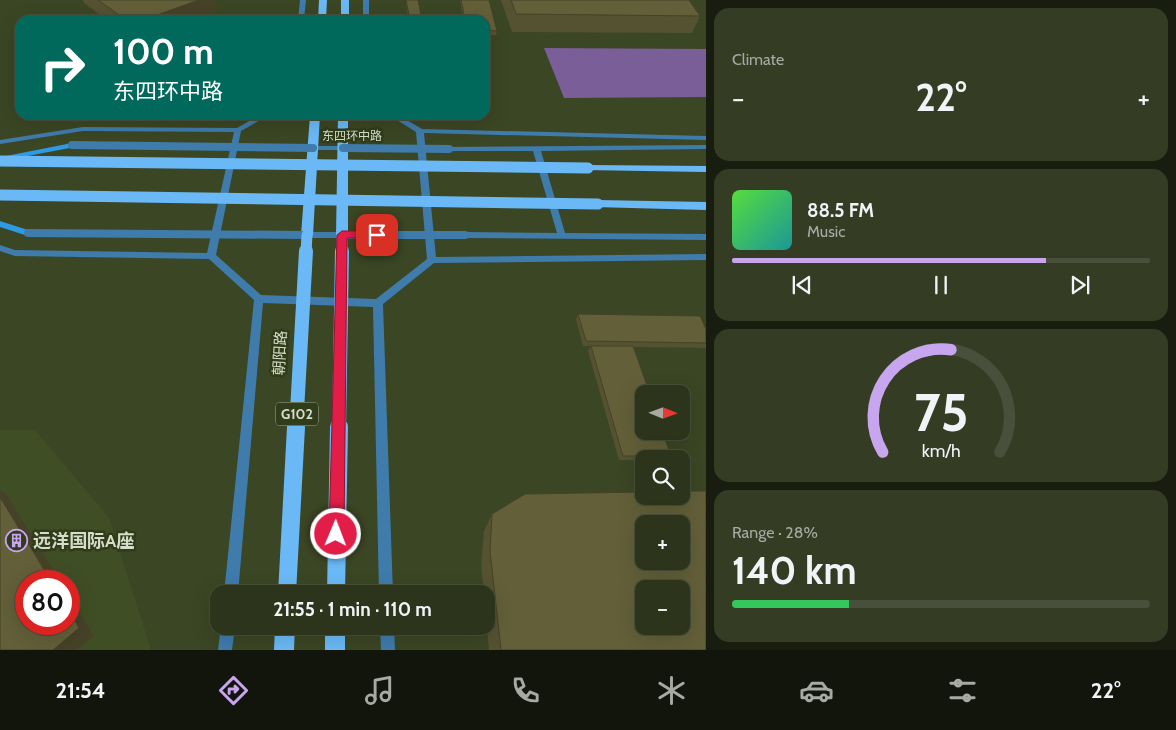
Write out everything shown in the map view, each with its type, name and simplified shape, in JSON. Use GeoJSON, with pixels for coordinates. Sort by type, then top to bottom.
{"type":"FeatureCollection","features":[{"type":"Feature","properties":{"kind":"highway"},"geometry":{"type":"LineString","coordinates":[[322,15],[323,0]]}},
{"type":"Feature","properties":{"kind":"highway"},"geometry":{"type":"LineString","coordinates":[[344,15],[345,0]]}},
{"type":"Feature","properties":{"kind":"highway","name":"朝阳路"},"geometry":{"type":"LineString","coordinates":[[288,585],[315,120]]}},
{"type":"Feature","properties":{"kind":"highway","name":"G102"},"geometry":{"type":"LineString","coordinates":[[336,585],[343,120]]}},
{"type":"Feature","properties":{"kind":"highway","name":"东四环中路"},"geometry":{"type":"LineString","coordinates":[[0,160],[706,169]]}},
{"type":"Feature","properties":{"kind":"highway"},"geometry":{"type":"LineString","coordinates":[[0,195],[706,206]]}},
{"type":"Feature","properties":{"kind":"highway"},"geometry":{"type":"LineString","coordinates":[[284,650],[285,635]]}},
{"type":"Feature","properties":{"kind":"highway"},"geometry":{"type":"LineString","coordinates":[[335,635],[335,650]]}},
{"type":"Feature","properties":{"kind":"main road","name":"东四环中路"},"geometry":{"type":"LineString","coordinates":[[0,160],[72,145]]}},
{"type":"Feature","properties":{"kind":"main road"},"geometry":{"type":"LineString","coordinates":[[0,224],[28,233]]}},
{"type":"Feature","properties":{"kind":"street"},"geometry":{"type":"LineString","coordinates":[[302,15],[303,0]]}},
{"type":"Feature","properties":{"kind":"street"},"geometry":{"type":"LineString","coordinates":[[366,0],[366,15]]}},
{"type":"Feature","properties":{"kind":"street"},"geometry":{"type":"LineString","coordinates":[[0,142],[83,129],[238,130],[257,120]]}},
{"type":"Feature","properties":{"kind":"street"},"geometry":{"type":"LineString","coordinates":[[401,120],[420,131],[706,138]]}},
{"type":"Feature","properties":{"kind":"street"},"geometry":{"type":"LineString","coordinates":[[211,256],[238,130]]}},
{"type":"Feature","properties":{"kind":"street"},"geometry":{"type":"LineString","coordinates":[[420,131],[432,260]]}},
{"type":"Feature","properties":{"kind":"street","name":"东四环中路"},"geometry":{"type":"LineString","coordinates":[[72,145],[537,150],[706,147]]}},
{"type":"Feature","properties":{"kind":"street"},"geometry":{"type":"LineString","coordinates":[[537,150],[562,236]]}},
{"type":"Feature","properties":{"kind":"street"},"geometry":{"type":"LineString","coordinates":[[28,233],[706,237]]}},
{"type":"Feature","properties":{"kind":"street"},"geometry":{"type":"LineString","coordinates":[[0,248],[15,253],[211,256],[259,300],[378,303],[432,260],[706,257]]}},
{"type":"Feature","properties":{"kind":"street","name":"朝阳路"},"geometry":{"type":"LineString","coordinates":[[232,585],[259,300]]}},
{"type":"Feature","properties":{"kind":"street"},"geometry":{"type":"LineString","coordinates":[[378,303],[386,585]]}},
{"type":"Feature","properties":{"kind":"street"},"geometry":{"type":"LineString","coordinates":[[226,650],[227,635]]}},
{"type":"Feature","properties":{"kind":"street"},"geometry":{"type":"LineString","coordinates":[[387,635],[388,650]]}},
{"type":"Feature","properties":{"kind":"shaded area"},"geometry":{"type":"Polygon","coordinates":[[[544,48],[706,49],[706,97],[564,98],[544,48]]]}},
{"type":"Feature","properties":{"kind":"shaded area"},"geometry":{"type":"Polygon","coordinates":[[[0,430],[35,430],[109,518],[151,650],[0,650],[0,430]]]}},
{"type":"Feature","properties":{"kind":"building"},"geometry":{"type":"Polygon","coordinates":[[[98,0],[199,0],[157,15],[119,15],[98,0]]]}},
{"type":"Feature","properties":{"kind":"building"},"geometry":{"type":"Polygon","coordinates":[[[406,0],[418,0],[421,15],[409,15],[406,0]]]}},
{"type":"Feature","properties":{"kind":"building"},"geometry":{"type":"Polygon","coordinates":[[[461,0],[489,0],[497,31],[490,30],[490,15],[464,15],[461,0]]]}},
{"type":"Feature","properties":{"kind":"building"},"geometry":{"type":"Polygon","coordinates":[[[511,0],[689,0],[700,16],[516,14],[511,0]]]}},
{"type":"Feature","properties":{"kind":"building"},"geometry":{"type":"Polygon","coordinates":[[[578,314],[700,316],[706,329],[706,343],[586,341],[578,314]]]}},
{"type":"Feature","properties":{"kind":"building"},"geometry":{"type":"Polygon","coordinates":[[[591,346],[633,346],[647,385],[635,385],[635,440],[665,440],[669,450],[635,450],[635,456],[623,456],[591,346]]]}},
{"type":"Feature","properties":{"kind":"building"},"geometry":{"type":"Polygon","coordinates":[[[690,491],[706,491],[706,650],[501,650],[490,551],[492,514],[525,494],[635,492],[635,505],[690,505],[690,491]]]}},
{"type":"Feature","properties":{"kind":"building"},"geometry":{"type":"Polygon","coordinates":[[[0,497],[44,570],[15,570],[15,635],[71,635],[53,650],[0,650],[0,497]]]}},
{"type":"Feature","properties":{"kind":"place","name":"远洋国际A座"},"geometry":{"type":"Point","coordinates":[17,541]}},
{"type":"Feature","properties":{"kind":"route"},"geometry":{"type":"LineString","coordinates":[[336,534],[342,235],[377,235]]}}]}
